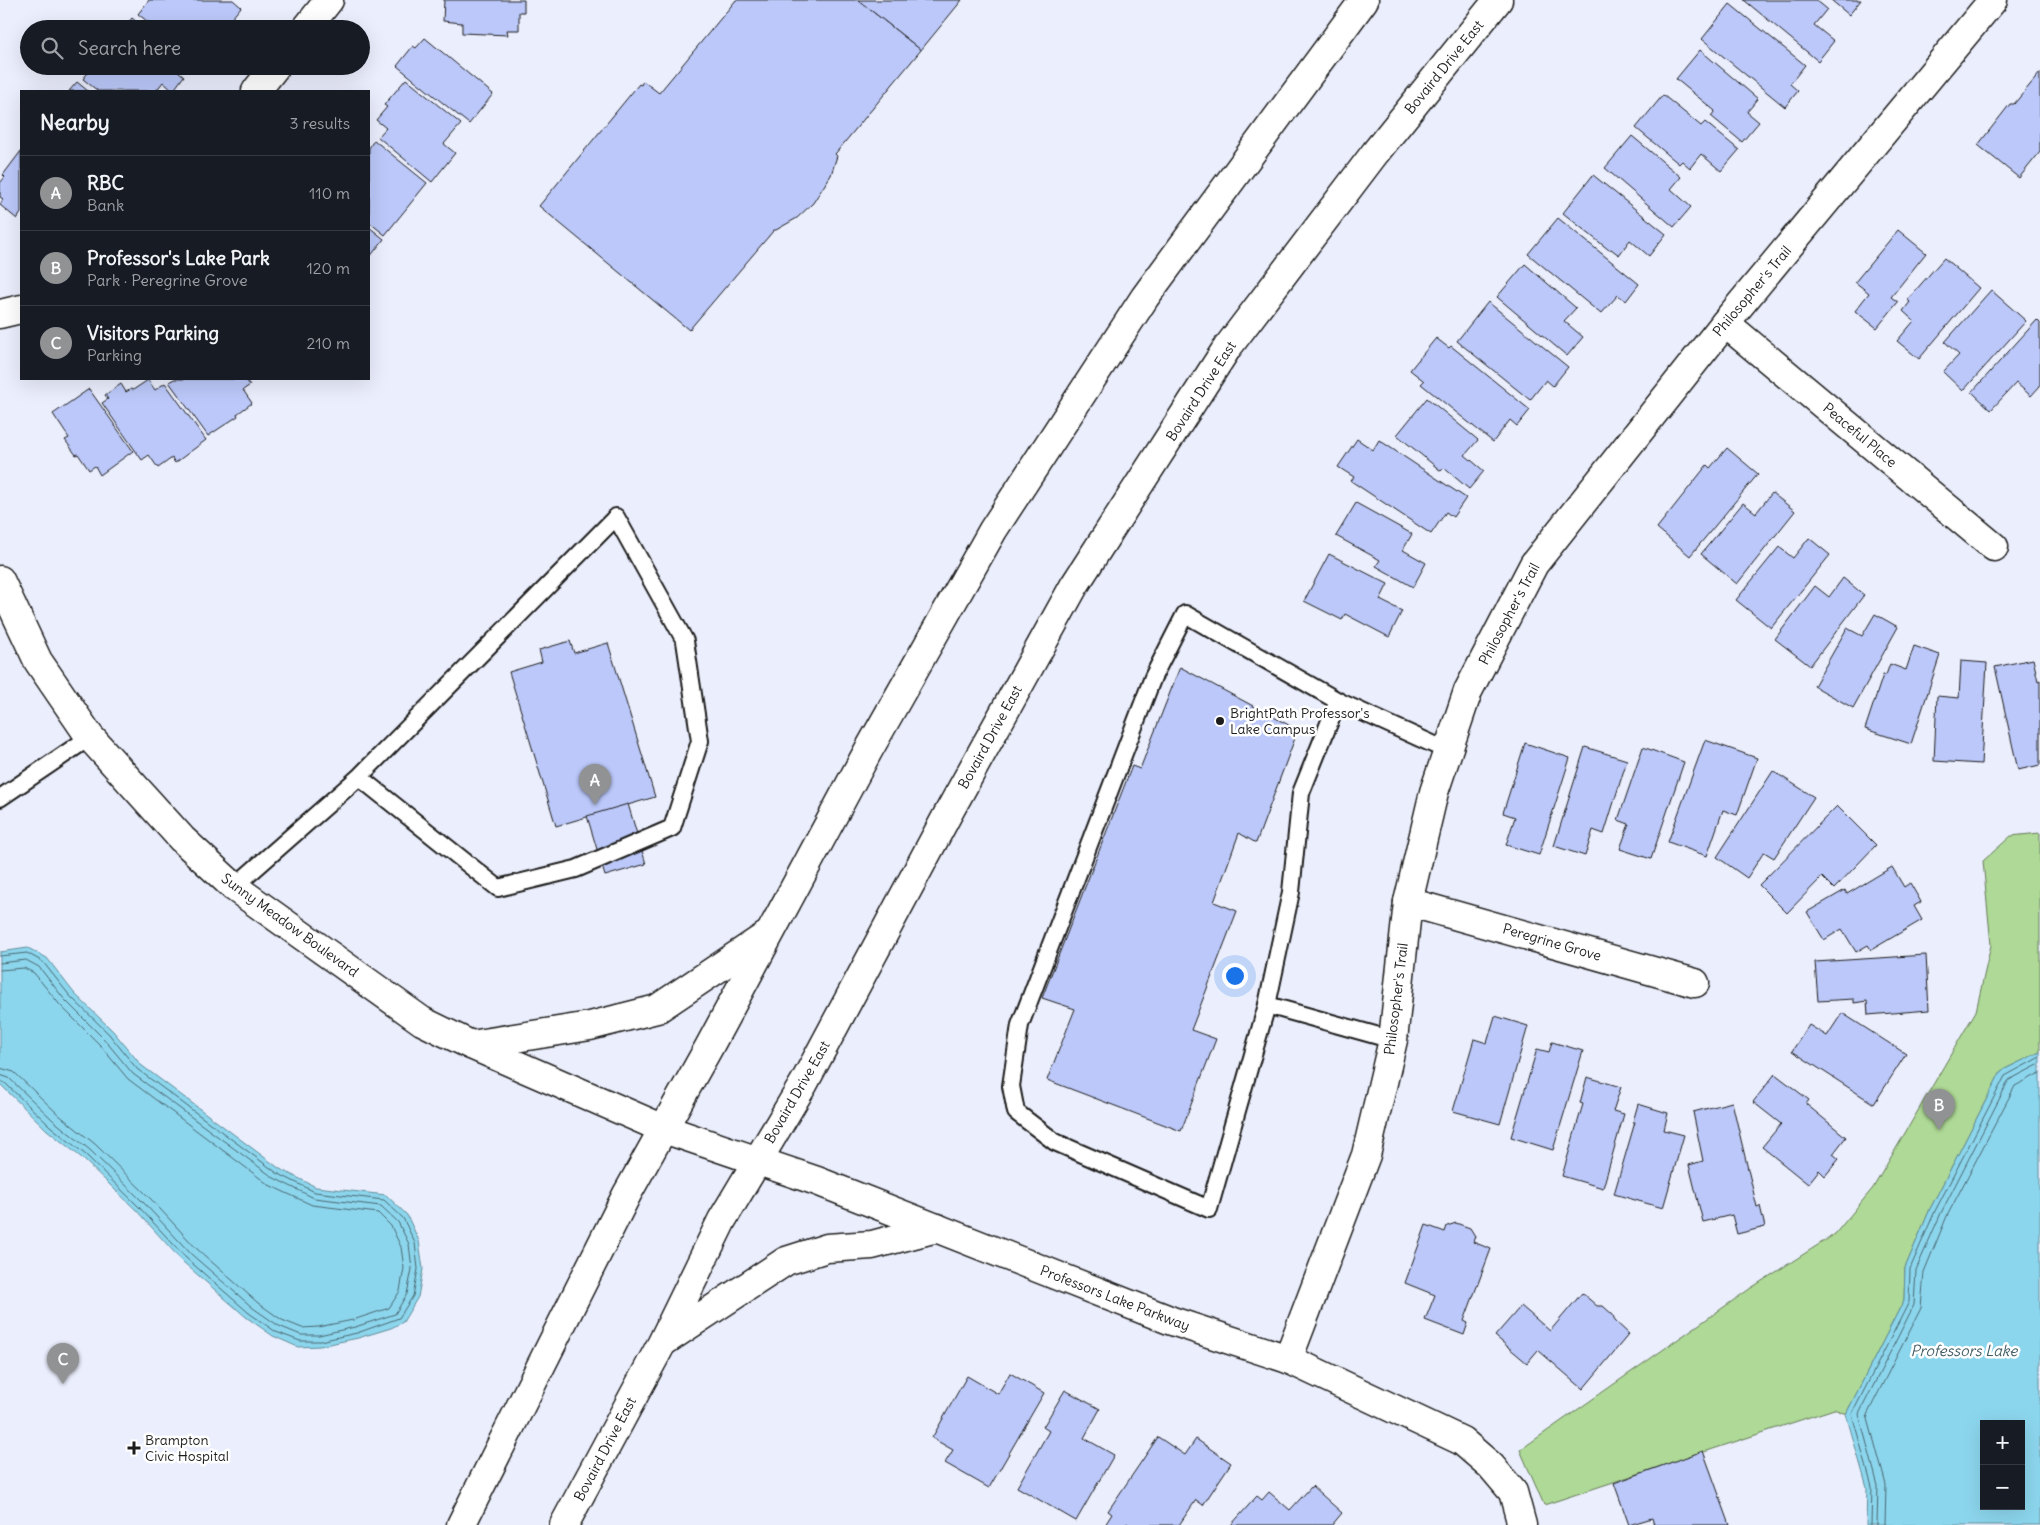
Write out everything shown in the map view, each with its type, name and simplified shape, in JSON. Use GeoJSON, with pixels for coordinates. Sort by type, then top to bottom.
{"type":"FeatureCollection","features":[{"type":"Feature","properties":{"kind":"street"},"geometry":{"type":"LineString","coordinates":[[313,20],[329,0]]}},
{"type":"Feature","properties":{"kind":"street"},"geometry":{"type":"LineString","coordinates":[[461,1525],[626,1194],[664,1129],[868,751],[993,530],[1145,297],[1364,0]]}},
{"type":"Feature","properties":{"kind":"street","name":"Bovaird Drive East"},"geometry":{"type":"LineString","coordinates":[[564,1525],[662,1343],[722,1220],[804,1083],[950,810],[1079,578],[1227,348],[1375,153],[1498,0]]}},
{"type":"Feature","properties":{"kind":"street","name":"Philosopher's Trail"},"geometry":{"type":"LineString","coordinates":[[1288,1360],[1366,1156],[1393,1040],[1408,902],[1434,792],[1468,691],[1534,564],[1725,323],[1993,0]]}},
{"type":"Feature","properties":{"kind":"street"},"geometry":{"type":"LineString","coordinates":[[257,90],[269,75]]}},
{"type":"Feature","properties":{"kind":"street"},"geometry":{"type":"LineString","coordinates":[[0,314],[20,309]]}},
{"type":"Feature","properties":{"kind":"street","name":"Peaceful Place"},"geometry":{"type":"LineString","coordinates":[[1725,323],[1994,547]]}},
{"type":"Feature","properties":{"kind":"street","name":"Sunny Meadow Boulevard"},"geometry":{"type":"LineString","coordinates":[[0,580],[38,661],[90,737],[182,839],[234,887],[422,1021],[471,1045],[664,1129]]}},
{"type":"Feature","properties":{"kind":"street","name":"Peregrine Grove"},"geometry":{"type":"LineString","coordinates":[[1408,902],[1695,982]]}},
{"type":"Feature","properties":{"kind":"street"},"geometry":{"type":"LineString","coordinates":[[471,1045],[590,1026],[657,1009],[769,935]]}},
{"type":"Feature","properties":{"kind":"street","name":"Professors Lake Parkway"},"geometry":{"type":"LineString","coordinates":[[664,1129],[817,1181],[1172,1321],[1288,1360],[1462,1441],[1491,1466],[1514,1492],[1522,1525]]}},
{"type":"Feature","properties":{"kind":"street"},"geometry":{"type":"LineString","coordinates":[[662,1343],[786,1261],[826,1248],[872,1246],[937,1228]]}},
{"type":"Feature","properties":{"kind":"lane"},"geometry":{"type":"LineString","coordinates":[[234,887],[359,776],[616,518],[685,641],[700,741],[672,828],[576,869],[498,888],[359,776]]}},
{"type":"Feature","properties":{"kind":"lane"},"geometry":{"type":"LineString","coordinates":[[1338,701],[1301,793],[1291,892],[1267,1005],[1209,1208],[1055,1142],[1016,1112],[1011,1086],[1020,1025],[1153,677],[1185,614],[1338,701],[1448,751]]}},
{"type":"Feature","properties":{"kind":"lane"},"geometry":{"type":"LineString","coordinates":[[0,798],[90,737]]}},
{"type":"Feature","properties":{"kind":"lane"},"geometry":{"type":"LineString","coordinates":[[1267,1005],[1393,1040]]}},
{"type":"Feature","properties":{"kind":"green space"},"geometry":{"type":"Polygon","coordinates":[[[2040,833],[2040,1052],[2001,1071],[1930,1209],[1905,1268],[1904,1300],[1846,1414],[1834,1409],[1544,1505],[1520,1450],[1751,1288],[1835,1234],[1873,1188],[1976,1011],[1991,945],[1983,861],[2011,836],[2040,833]]]}},
{"type":"Feature","properties":{"kind":"water"},"geometry":{"type":"Polygon","coordinates":[[[28,948],[47,958],[74,993],[113,1031],[141,1065],[280,1169],[316,1187],[386,1195],[407,1215],[419,1241],[423,1269],[418,1297],[403,1322],[391,1328],[358,1338],[320,1346],[298,1347],[273,1336],[246,1317],[183,1262],[136,1210],[82,1158],[47,1130],[0,1084],[0,952],[28,948]]]}},
{"type":"Feature","properties":{"kind":"water","name":"Professors Lake"},"geometry":{"type":"Polygon","coordinates":[[[2040,1052],[2040,1525],[1866,1525],[1867,1488],[1846,1414],[1904,1300],[1905,1268],[1930,1209],[2001,1071],[2040,1052]]]}},
{"type":"Feature","properties":{"kind":"building"},"geometry":{"type":"Polygon","coordinates":[[[149,0],[233,0],[241,7],[230,20],[146,20],[138,14],[149,0]]]}},
{"type":"Feature","properties":{"kind":"building"},"geometry":{"type":"Polygon","coordinates":[[[444,0],[524,0],[524,12],[519,12],[519,30],[507,30],[508,35],[462,33],[462,23],[443,21],[444,0]]]}},
{"type":"Feature","properties":{"kind":"building"},"geometry":{"type":"Polygon","coordinates":[[[736,0],[858,0],[921,50],[835,154],[837,156],[831,175],[813,203],[797,218],[774,230],[689,330],[539,206],[639,84],[641,85],[643,81],[659,93],[736,0]]]}},
{"type":"Feature","properties":{"kind":"building"},"geometry":{"type":"Polygon","coordinates":[[[858,0],[962,0],[921,50],[858,0]]]}},
{"type":"Feature","properties":{"kind":"building"},"geometry":{"type":"Polygon","coordinates":[[[1744,0],[1816,0],[1827,9],[1814,25],[1834,41],[1818,61],[1744,0]]]}},
{"type":"Feature","properties":{"kind":"building"},"geometry":{"type":"Polygon","coordinates":[[[1831,0],[1861,0],[1849,15],[1831,0]]]}},
{"type":"Feature","properties":{"kind":"building"},"geometry":{"type":"Polygon","coordinates":[[[1730,4],[1805,65],[1790,84],[1798,91],[1785,107],[1702,39],[1730,4]]]}},
{"type":"Feature","properties":{"kind":"building"},"geometry":{"type":"Polygon","coordinates":[[[425,38],[493,94],[469,124],[397,66],[413,46],[416,48],[425,38]]]}},
{"type":"Feature","properties":{"kind":"building"},"geometry":{"type":"Polygon","coordinates":[[[1700,50],[1758,99],[1747,112],[1759,122],[1742,142],[1711,116],[1715,111],[1676,79],[1700,50]]]}},
{"type":"Feature","properties":{"kind":"building"},"geometry":{"type":"Polygon","coordinates":[[[2040,73],[2040,152],[2019,178],[1978,145],[2010,104],[2014,104],[2040,73]]]}},
{"type":"Feature","properties":{"kind":"building"},"geometry":{"type":"Polygon","coordinates":[[[86,75],[184,76],[174,90],[163,82],[157,90],[97,90],[83,79],[86,75]]]}},
{"type":"Feature","properties":{"kind":"building"},"geometry":{"type":"Polygon","coordinates":[[[406,79],[461,124],[444,144],[455,153],[432,182],[378,137],[386,128],[376,120],[387,107],[384,105],[406,79]]]}},
{"type":"Feature","properties":{"kind":"building"},"geometry":{"type":"Polygon","coordinates":[[[77,82],[87,90],[70,90],[77,82]]]}},
{"type":"Feature","properties":{"kind":"building"},"geometry":{"type":"Polygon","coordinates":[[[1663,95],[1701,126],[1705,122],[1739,150],[1721,171],[1701,154],[1690,168],[1682,161],[1679,164],[1636,128],[1663,95]]]}},
{"type":"Feature","properties":{"kind":"building"},"geometry":{"type":"Polygon","coordinates":[[[1632,136],[1681,177],[1671,189],[1691,207],[1674,227],[1605,168],[1632,136]]]}},
{"type":"Feature","properties":{"kind":"building"},"geometry":{"type":"Polygon","coordinates":[[[374,140],[427,183],[385,235],[370,223],[370,146],[374,140]]]}},
{"type":"Feature","properties":{"kind":"building"},"geometry":{"type":"Polygon","coordinates":[[[20,152],[20,214],[17,219],[0,205],[3,199],[0,197],[0,183],[5,177],[3,175],[20,152]]]}},
{"type":"Feature","properties":{"kind":"building"},"geometry":{"type":"Polygon","coordinates":[[[1593,175],[1666,234],[1649,256],[1630,240],[1619,255],[1611,249],[1609,250],[1563,213],[1593,175]]]}},
{"type":"Feature","properties":{"kind":"building"},"geometry":{"type":"Polygon","coordinates":[[[1558,218],[1639,284],[1626,301],[1618,295],[1601,314],[1528,254],[1558,218]]]}},
{"type":"Feature","properties":{"kind":"building"},"geometry":{"type":"Polygon","coordinates":[[[370,228],[384,239],[370,257],[370,228]]]}},
{"type":"Feature","properties":{"kind":"building"},"geometry":{"type":"Polygon","coordinates":[[[1898,230],[1926,253],[1891,297],[1898,302],[1877,328],[1855,311],[1869,293],[1855,282],[1898,230]]]}},
{"type":"Feature","properties":{"kind":"building"},"geometry":{"type":"Polygon","coordinates":[[[1944,258],[1979,288],[1919,359],[1897,341],[1914,321],[1903,311],[1910,302],[1907,300],[1944,258]]]}},
{"type":"Feature","properties":{"kind":"building"},"geometry":{"type":"Polygon","coordinates":[[[1525,264],[1576,308],[1564,321],[1583,337],[1567,356],[1497,297],[1525,264]]]}},
{"type":"Feature","properties":{"kind":"building"},"geometry":{"type":"Polygon","coordinates":[[[1991,290],[2026,321],[1963,391],[1943,372],[1959,355],[1945,342],[1991,290]]]}},
{"type":"Feature","properties":{"kind":"building"},"geometry":{"type":"Polygon","coordinates":[[[1488,302],[1568,367],[1553,386],[1546,380],[1530,400],[1457,341],[1488,302]]]}},
{"type":"Feature","properties":{"kind":"building"},"geometry":{"type":"Polygon","coordinates":[[[2037,320],[2040,323],[2040,386],[2031,396],[2016,383],[1991,410],[1972,392],[2037,320]]]}},
{"type":"Feature","properties":{"kind":"building"},"geometry":{"type":"Polygon","coordinates":[[[1436,338],[1449,348],[1451,346],[1530,410],[1517,426],[1510,420],[1493,442],[1421,384],[1424,381],[1410,370],[1436,338]]]}},
{"type":"Feature","properties":{"kind":"building"},"geometry":{"type":"Polygon","coordinates":[[[148,380],[155,390],[165,383],[206,440],[175,463],[172,458],[158,468],[149,455],[142,460],[102,403],[108,399],[105,395],[121,384],[126,392],[131,389],[133,390],[148,380]]]}},
{"type":"Feature","properties":{"kind":"building"},"geometry":{"type":"Polygon","coordinates":[[[172,380],[246,380],[250,385],[243,390],[252,403],[237,414],[238,416],[208,436],[169,382],[172,380]]]}},
{"type":"Feature","properties":{"kind":"building"},"geometry":{"type":"Polygon","coordinates":[[[89,389],[133,451],[100,475],[95,466],[89,470],[78,454],[76,455],[65,440],[69,438],[53,414],[89,389]]]}},
{"type":"Feature","properties":{"kind":"building"},"geometry":{"type":"Polygon","coordinates":[[[1427,398],[1478,440],[1465,455],[1484,471],[1469,489],[1444,468],[1441,471],[1397,435],[1427,398]]]}},
{"type":"Feature","properties":{"kind":"building"},"geometry":{"type":"Polygon","coordinates":[[[1357,439],[1373,450],[1379,440],[1466,498],[1453,517],[1446,512],[1431,534],[1351,481],[1354,477],[1338,467],[1357,439]]]}},
{"type":"Feature","properties":{"kind":"building"},"geometry":{"type":"Polygon","coordinates":[[[1727,448],[1758,474],[1690,556],[1657,528],[1707,465],[1710,468],[1727,448]]]}},
{"type":"Feature","properties":{"kind":"building"},"geometry":{"type":"Polygon","coordinates":[[[1772,493],[1795,511],[1737,584],[1701,554],[1743,503],[1756,513],[1772,493]]]}},
{"type":"Feature","properties":{"kind":"building"},"geometry":{"type":"Polygon","coordinates":[[[1356,503],[1412,534],[1403,550],[1426,563],[1413,587],[1376,566],[1380,560],[1336,536],[1356,503]]]}},
{"type":"Feature","properties":{"kind":"building"},"geometry":{"type":"Polygon","coordinates":[[[1809,538],[1830,555],[1771,628],[1736,600],[1779,547],[1793,558],[1809,538]]]}},
{"type":"Feature","properties":{"kind":"building"},"geometry":{"type":"Polygon","coordinates":[[[1329,554],[1388,584],[1380,600],[1402,611],[1389,637],[1345,614],[1342,620],[1304,601],[1329,554]]]}},
{"type":"Feature","properties":{"kind":"building"},"geometry":{"type":"Polygon","coordinates":[[[1843,578],[1864,595],[1810,666],[1775,639],[1815,586],[1829,597],[1843,578]]]}},
{"type":"Feature","properties":{"kind":"building"},"geometry":{"type":"Polygon","coordinates":[[[1875,614],[1898,627],[1853,708],[1814,686],[1847,628],[1862,636],[1875,614]]]}},
{"type":"Feature","properties":{"kind":"building"},"geometry":{"type":"Polygon","coordinates":[[[570,641],[574,653],[608,643],[655,797],[556,826],[509,672],[542,662],[539,650],[570,641]]]}},
{"type":"Feature","properties":{"kind":"building"},"geometry":{"type":"Polygon","coordinates":[[[1914,646],[1940,655],[1911,744],[1865,729],[1883,675],[1886,675],[1890,664],[1906,670],[1914,646]]]}},
{"type":"Feature","properties":{"kind":"building"},"geometry":{"type":"Polygon","coordinates":[[[2033,659],[2038,681],[2040,680],[2040,765],[2018,770],[1995,667],[2033,659]]]}},
{"type":"Feature","properties":{"kind":"building"},"geometry":{"type":"Polygon","coordinates":[[[1961,661],[1987,663],[1981,764],[1934,761],[1937,696],[1959,698],[1961,661]]]}},
{"type":"Feature","properties":{"kind":"building"},"geometry":{"type":"Polygon","coordinates":[[[1180,667],[1298,730],[1256,843],[1239,833],[1214,902],[1237,911],[1191,1030],[1216,1039],[1181,1131],[1047,1080],[1075,1009],[1042,998],[1132,766],[1140,769],[1180,667]]]}},
{"type":"Feature","properties":{"kind":"building"},"geometry":{"type":"Polygon","coordinates":[[[1705,740],[1757,758],[1737,815],[1723,810],[1707,856],[1668,842],[1705,740]]]}},
{"type":"Feature","properties":{"kind":"building"},"geometry":{"type":"Polygon","coordinates":[[[1525,743],[1570,758],[1539,855],[1506,845],[1515,817],[1503,813],[1525,743]]]}},
{"type":"Feature","properties":{"kind":"building"},"geometry":{"type":"Polygon","coordinates":[[[1585,747],[1627,760],[1604,834],[1593,830],[1585,856],[1554,846],[1585,747]]]}},
{"type":"Feature","properties":{"kind":"building"},"geometry":{"type":"Polygon","coordinates":[[[1643,747],[1684,762],[1651,859],[1620,849],[1629,824],[1618,820],[1643,747]]]}},
{"type":"Feature","properties":{"kind":"building"},"geometry":{"type":"Polygon","coordinates":[[[1773,771],[1814,797],[1774,858],[1764,852],[1747,878],[1717,857],[1773,771]]]}},
{"type":"Feature","properties":{"kind":"building"},"geometry":{"type":"Polygon","coordinates":[[[628,804],[646,864],[605,876],[587,816],[628,804]]]}},
{"type":"Feature","properties":{"kind":"building"},"geometry":{"type":"Polygon","coordinates":[[[1837,806],[1876,845],[1834,889],[1822,877],[1787,913],[1759,885],[1837,806]]]}},
{"type":"Feature","properties":{"kind":"building"},"geometry":{"type":"Polygon","coordinates":[[[1892,867],[1904,887],[1910,883],[1921,902],[1914,906],[1922,920],[1871,950],[1868,945],[1856,952],[1842,929],[1824,940],[1807,912],[1845,890],[1847,894],[1892,867]]]}},
{"type":"Feature","properties":{"kind":"building"},"geometry":{"type":"Polygon","coordinates":[[[1926,955],[1929,1010],[1868,1015],[1867,1001],[1854,1003],[1854,999],[1818,1001],[1815,962],[1926,955]]]}},
{"type":"Feature","properties":{"kind":"building"},"geometry":{"type":"Polygon","coordinates":[[[1842,1013],[1906,1054],[1874,1104],[1792,1051],[1809,1025],[1827,1036],[1842,1013]]]}},
{"type":"Feature","properties":{"kind":"building"},"geometry":{"type":"Polygon","coordinates":[[[1495,1016],[1528,1026],[1500,1124],[1453,1111],[1474,1039],[1487,1043],[1495,1016]]]}},
{"type":"Feature","properties":{"kind":"building"},"geometry":{"type":"Polygon","coordinates":[[[1552,1042],[1583,1051],[1553,1150],[1511,1137],[1537,1049],[1549,1052],[1552,1042]]]}},
{"type":"Feature","properties":{"kind":"building"},"geometry":{"type":"Polygon","coordinates":[[[1775,1074],[1809,1100],[1806,1104],[1846,1137],[1833,1154],[1839,1159],[1825,1176],[1819,1170],[1808,1184],[1762,1147],[1781,1124],[1753,1102],[1775,1074]]]}},
{"type":"Feature","properties":{"kind":"building"},"geometry":{"type":"Polygon","coordinates":[[[1587,1077],[1621,1087],[1613,1111],[1624,1114],[1603,1188],[1562,1176],[1583,1104],[1580,1103],[1587,1077]]]}},
{"type":"Feature","properties":{"kind":"building"},"geometry":{"type":"Polygon","coordinates":[[[1732,1102],[1757,1207],[1760,1206],[1765,1227],[1737,1234],[1732,1215],[1703,1222],[1689,1165],[1703,1161],[1693,1112],[1732,1102]]]}},
{"type":"Feature","properties":{"kind":"building"},"geometry":{"type":"Polygon","coordinates":[[[1638,1104],[1668,1113],[1664,1130],[1684,1135],[1663,1208],[1614,1194],[1635,1122],[1633,1122],[1638,1104]]]}},
{"type":"Feature","properties":{"kind":"building"},"geometry":{"type":"Polygon","coordinates":[[[1456,1223],[1470,1228],[1475,1236],[1473,1242],[1491,1249],[1464,1321],[1468,1323],[1464,1335],[1425,1320],[1435,1295],[1405,1283],[1426,1225],[1445,1232],[1447,1226],[1456,1223]]]}},
{"type":"Feature","properties":{"kind":"building"},"geometry":{"type":"Polygon","coordinates":[[[1582,1293],[1597,1306],[1603,1306],[1629,1334],[1583,1389],[1538,1350],[1527,1363],[1495,1336],[1521,1306],[1550,1331],[1582,1293]]]}},
{"type":"Feature","properties":{"kind":"building"},"geometry":{"type":"Polygon","coordinates":[[[1010,1373],[1044,1393],[989,1488],[945,1463],[953,1450],[932,1438],[967,1376],[998,1394],[1010,1373]]]}},
{"type":"Feature","properties":{"kind":"building"},"geometry":{"type":"Polygon","coordinates":[[[1065,1390],[1100,1409],[1084,1438],[1114,1455],[1076,1521],[1017,1487],[1049,1431],[1043,1427],[1065,1390]]]}},
{"type":"Feature","properties":{"kind":"building"},"geometry":{"type":"Polygon","coordinates":[[[1158,1437],[1185,1455],[1196,1439],[1231,1463],[1203,1505],[1196,1500],[1179,1525],[1129,1525],[1127,1523],[1126,1525],[1105,1525],[1112,1514],[1108,1511],[1158,1437]]]}},
{"type":"Feature","properties":{"kind":"building"},"geometry":{"type":"Polygon","coordinates":[[[1703,1451],[1730,1525],[1654,1525],[1652,1518],[1629,1525],[1614,1483],[1703,1451]]]}},
{"type":"Feature","properties":{"kind":"building"},"geometry":{"type":"Polygon","coordinates":[[[1312,1486],[1342,1513],[1332,1525],[1231,1525],[1257,1496],[1262,1500],[1269,1492],[1290,1510],[1312,1486]]]}},
{"type":"Feature","properties":{"kind":"place","name":"BrightPath Professor's Lake Campus"},"geometry":{"type":"Point","coordinates":[1220,721]}},
{"type":"Feature","properties":{"kind":"place","name":"RBC"},"geometry":{"type":"Point","coordinates":[595,805]}},
{"type":"Feature","properties":{"kind":"place","name":"Professor's Lake Park"},"geometry":{"type":"Point","coordinates":[1939,1130]}},
{"type":"Feature","properties":{"kind":"place","name":"Visitors Parking"},"geometry":{"type":"Point","coordinates":[63,1384]}},
{"type":"Feature","properties":{"kind":"place","name":"Brampton Civic Hospital"},"geometry":{"type":"Point","coordinates":[134,1448]}}]}
